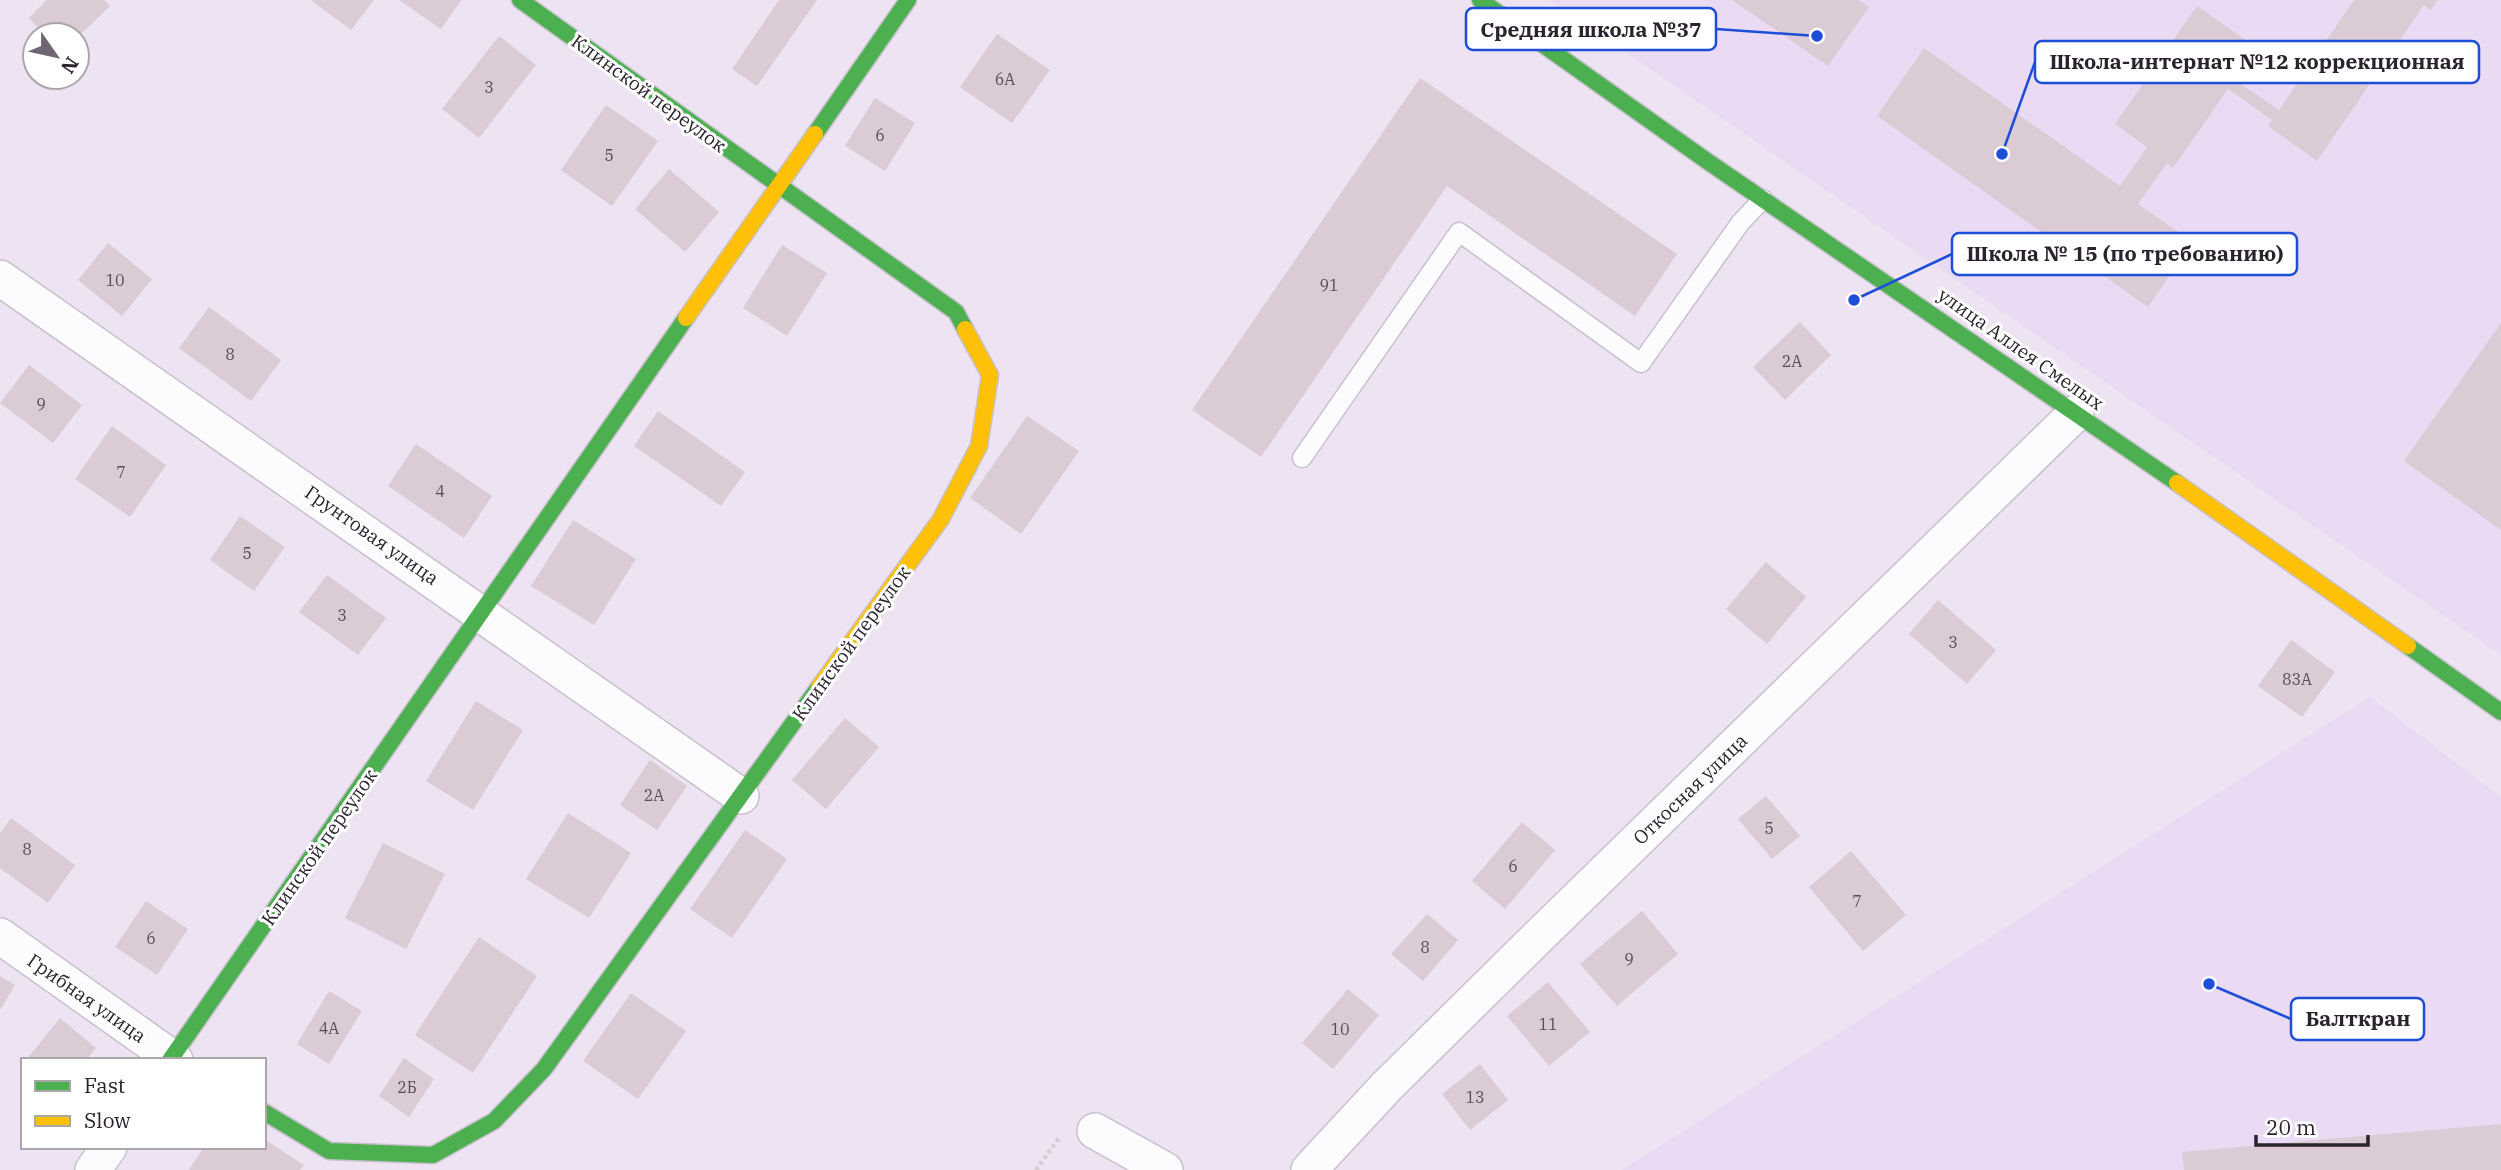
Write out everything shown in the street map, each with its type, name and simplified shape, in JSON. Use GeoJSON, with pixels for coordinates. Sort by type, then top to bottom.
{"type":"FeatureCollection","features":[{"type":"Feature","properties":{"kind":"street","name":"Клинской переулок"},"geometry":{"type":"LineString","coordinates":[[266,1113],[329,1151],[433,1156],[494,1121],[544,1069],[941,519],[979,446],[990,374],[956,312],[520,0]]}},
{"type":"Feature","properties":{"kind":"street","name":"Клинской переулок"},"geometry":{"type":"LineString","coordinates":[[173,1058],[908,0]]}},
{"type":"Feature","properties":{"kind":"street","name":"улица Аллея Смелых"},"geometry":{"type":"LineString","coordinates":[[1480,0],[1763,199],[2076,412],[2501,712]]}},
{"type":"Feature","properties":{"kind":"street","name":"Грунтовая улица"},"geometry":{"type":"LineString","coordinates":[[0,278],[483,612],[741,796]]}},
{"type":"Feature","properties":{"kind":"street","name":"Откосная улица"},"geometry":{"type":"LineString","coordinates":[[1309,1170],[1387,1086],[1536,938],[2076,412]]}},
{"type":"Feature","properties":{"kind":"street","name":"Грибная улица"},"geometry":{"type":"LineString","coordinates":[[0,936],[171,1058]]}},
{"type":"Feature","properties":{"kind":"street"},"geometry":{"type":"LineString","coordinates":[[1095,1131],[1165,1170]]}},
{"type":"Feature","properties":{"kind":"street"},"geometry":{"type":"LineString","coordinates":[[93,1170],[108,1149]]}},
{"type":"Feature","properties":{"kind":"lane"},"geometry":{"type":"LineString","coordinates":[[1302,458],[1459,232],[1641,363],[1741,222],[1763,199]]}},
{"type":"Feature","properties":{"kind":"shaded area"},"geometry":{"type":"Polygon","coordinates":[[[1550,0],[2501,0],[2501,655],[1550,0]]]}},
{"type":"Feature","properties":{"kind":"shaded area"},"geometry":{"type":"Polygon","coordinates":[[[2370,697],[2501,797],[2501,1170],[1622,1170],[2370,697]]]}},
{"type":"Feature","properties":{"kind":"building"},"geometry":{"type":"Polygon","coordinates":[[[47,0],[104,0],[110,6],[91,24],[91,21],[32,21],[29,18],[47,0]]]}},
{"type":"Feature","properties":{"kind":"building"},"geometry":{"type":"Polygon","coordinates":[[[311,0],[374,0],[351,30],[311,0]]]}},
{"type":"Feature","properties":{"kind":"building"},"geometry":{"type":"Polygon","coordinates":[[[399,0],[461,0],[441,29],[399,0]]]}},
{"type":"Feature","properties":{"kind":"building"},"geometry":{"type":"Polygon","coordinates":[[[779,0],[817,0],[757,86],[732,69],[779,0]]]}},
{"type":"Feature","properties":{"kind":"building"},"geometry":{"type":"Polygon","coordinates":[[[1732,0],[1859,0],[1869,7],[1828,66],[1732,0]]]}},
{"type":"Feature","properties":{"kind":"building"},"geometry":{"type":"Polygon","coordinates":[[[2354,0],[2438,0],[2431,10],[2424,5],[2317,161],[2268,126],[2272,120],[2228,89],[2173,168],[2167,163],[2138,204],[2193,242],[2148,307],[1877,116],[1924,48],[2120,186],[2147,147],[2115,124],[2197,6],[2257,48],[2235,80],[2279,110],[2354,0]]]}},
{"type":"Feature","properties":{"kind":"building"},"geometry":{"type":"Polygon","coordinates":[[[997,34],[1050,70],[1012,123],[960,87],[997,34]]]}},
{"type":"Feature","properties":{"kind":"building"},"geometry":{"type":"Polygon","coordinates":[[[499,36],[536,65],[479,138],[442,109],[499,36]]]}},
{"type":"Feature","properties":{"kind":"building"},"geometry":{"type":"Polygon","coordinates":[[[1420,78],[1677,254],[1635,316],[1447,186],[1261,457],[1192,410],[1420,78]]]}},
{"type":"Feature","properties":{"kind":"building"},"geometry":{"type":"Polygon","coordinates":[[[875,98],[915,123],[885,171],[845,146],[875,98]]]}},
{"type":"Feature","properties":{"kind":"building"},"geometry":{"type":"Polygon","coordinates":[[[606,105],[658,141],[612,206],[561,170],[606,105]]]}},
{"type":"Feature","properties":{"kind":"building"},"geometry":{"type":"Polygon","coordinates":[[[669,169],[719,212],[685,252],[635,209],[669,169]]]}},
{"type":"Feature","properties":{"kind":"building"},"geometry":{"type":"Polygon","coordinates":[[[108,243],[152,279],[122,316],[78,280],[108,243]]]}},
{"type":"Feature","properties":{"kind":"building"},"geometry":{"type":"Polygon","coordinates":[[[782,245],[827,273],[787,336],[743,308],[782,245]]]}},
{"type":"Feature","properties":{"kind":"building"},"geometry":{"type":"Polygon","coordinates":[[[209,307],[281,360],[251,401],[179,348],[209,307]]]}},
{"type":"Feature","properties":{"kind":"building"},"geometry":{"type":"Polygon","coordinates":[[[1800,322],[1831,355],[1785,400],[1753,367],[1800,322]]]}},
{"type":"Feature","properties":{"kind":"building"},"geometry":{"type":"Polygon","coordinates":[[[2501,323],[2501,530],[2404,461],[2501,323]]]}},
{"type":"Feature","properties":{"kind":"building"},"geometry":{"type":"Polygon","coordinates":[[[29,365],[82,405],[53,443],[0,403],[29,365]]]}},
{"type":"Feature","properties":{"kind":"building"},"geometry":{"type":"Polygon","coordinates":[[[658,411],[745,472],[721,506],[634,446],[658,411]]]}},
{"type":"Feature","properties":{"kind":"building"},"geometry":{"type":"Polygon","coordinates":[[[1027,416],[1079,451],[1021,534],[970,498],[1027,416]]]}},
{"type":"Feature","properties":{"kind":"building"},"geometry":{"type":"Polygon","coordinates":[[[112,426],[166,465],[130,517],[75,479],[112,426]]]}},
{"type":"Feature","properties":{"kind":"building"},"geometry":{"type":"Polygon","coordinates":[[[416,444],[492,496],[464,538],[388,486],[416,444]]]}},
{"type":"Feature","properties":{"kind":"building"},"geometry":{"type":"Polygon","coordinates":[[[240,516],[285,547],[254,591],[210,560],[240,516]]]}},
{"type":"Feature","properties":{"kind":"building"},"geometry":{"type":"Polygon","coordinates":[[[573,520],[636,559],[594,625],[531,586],[573,520]]]}},
{"type":"Feature","properties":{"kind":"building"},"geometry":{"type":"Polygon","coordinates":[[[1766,562],[1806,597],[1767,644],[1726,609],[1766,562]]]}},
{"type":"Feature","properties":{"kind":"building"},"geometry":{"type":"Polygon","coordinates":[[[327,575],[386,618],[358,655],[299,612],[327,575]]]}},
{"type":"Feature","properties":{"kind":"building"},"geometry":{"type":"Polygon","coordinates":[[[1938,600],[1996,650],[1967,684],[1909,634],[1938,600]]]}},
{"type":"Feature","properties":{"kind":"building"},"geometry":{"type":"Polygon","coordinates":[[[2291,640],[2335,672],[2302,717],[2258,686],[2291,640]]]}},
{"type":"Feature","properties":{"kind":"building"},"geometry":{"type":"Polygon","coordinates":[[[476,701],[523,730],[473,810],[426,781],[476,701]]]}},
{"type":"Feature","properties":{"kind":"building"},"geometry":{"type":"Polygon","coordinates":[[[845,718],[879,747],[826,809],[792,780],[845,718]]]}},
{"type":"Feature","properties":{"kind":"building"},"geometry":{"type":"Polygon","coordinates":[[[650,760],[687,786],[657,830],[620,805],[650,760]]]}},
{"type":"Feature","properties":{"kind":"building"},"geometry":{"type":"Polygon","coordinates":[[[1766,796],[1800,836],[1772,859],[1738,819],[1766,796]]]}},
{"type":"Feature","properties":{"kind":"building"},"geometry":{"type":"Polygon","coordinates":[[[568,813],[631,853],[589,918],[526,879],[568,813]]]}},
{"type":"Feature","properties":{"kind":"building"},"geometry":{"type":"Polygon","coordinates":[[[11,818],[75,865],[48,903],[0,868],[0,833],[11,818]]]}},
{"type":"Feature","properties":{"kind":"building"},"geometry":{"type":"Polygon","coordinates":[[[1522,822],[1555,850],[1505,909],[1472,881],[1522,822]]]}},
{"type":"Feature","properties":{"kind":"building"},"geometry":{"type":"Polygon","coordinates":[[[745,830],[787,859],[732,938],[690,909],[745,830]]]}},
{"type":"Feature","properties":{"kind":"building"},"geometry":{"type":"Polygon","coordinates":[[[383,843],[445,874],[406,949],[345,918],[383,843]]]}},
{"type":"Feature","properties":{"kind":"building"},"geometry":{"type":"Polygon","coordinates":[[[1851,851],[1906,915],[1863,951],[1809,887],[1851,851]]]}},
{"type":"Feature","properties":{"kind":"building"},"geometry":{"type":"Polygon","coordinates":[[[146,901],[188,929],[157,975],[115,947],[146,901]]]}},
{"type":"Feature","properties":{"kind":"building"},"geometry":{"type":"Polygon","coordinates":[[[1642,911],[1678,954],[1617,1006],[1580,964],[1642,911]]]}},
{"type":"Feature","properties":{"kind":"building"},"geometry":{"type":"Polygon","coordinates":[[[1427,914],[1458,940],[1423,981],[1391,954],[1427,914]]]}},
{"type":"Feature","properties":{"kind":"building"},"geometry":{"type":"Polygon","coordinates":[[[479,937],[537,976],[473,1073],[415,1035],[479,937]]]}},
{"type":"Feature","properties":{"kind":"building"},"geometry":{"type":"Polygon","coordinates":[[[0,976],[15,985],[0,1010],[0,976]]]}},
{"type":"Feature","properties":{"kind":"building"},"geometry":{"type":"Polygon","coordinates":[[[1548,982],[1590,1032],[1549,1066],[1507,1016],[1548,982]]]}},
{"type":"Feature","properties":{"kind":"building"},"geometry":{"type":"Polygon","coordinates":[[[1348,989],[1379,1015],[1333,1069],[1302,1043],[1348,989]]]}},
{"type":"Feature","properties":{"kind":"building"},"geometry":{"type":"Polygon","coordinates":[[[329,991],[362,1011],[329,1064],[297,1044],[329,991]]]}},
{"type":"Feature","properties":{"kind":"building"},"geometry":{"type":"Polygon","coordinates":[[[631,993],[686,1031],[638,1099],[583,1061],[631,993]]]}},
{"type":"Feature","properties":{"kind":"building"},"geometry":{"type":"Polygon","coordinates":[[[60,1018],[96,1048],[88,1058],[28,1058],[60,1018]]]}},
{"type":"Feature","properties":{"kind":"building"},"geometry":{"type":"Polygon","coordinates":[[[404,1058],[434,1079],[409,1117],[379,1096],[404,1058]]]}},
{"type":"Feature","properties":{"kind":"building"},"geometry":{"type":"Polygon","coordinates":[[[1480,1064],[1508,1100],[1470,1130],[1442,1094],[1480,1064]]]}},
{"type":"Feature","properties":{"kind":"building"},"geometry":{"type":"Polygon","coordinates":[[[2501,1124],[2501,1170],[2184,1170],[2182,1152],[2501,1124]]]}},
{"type":"Feature","properties":{"kind":"building"},"geometry":{"type":"Polygon","coordinates":[[[266,1140],[304,1165],[300,1170],[189,1170],[203,1149],[266,1149],[266,1140]]]}},
{"type":"Feature","properties":{"kind":"traffic: fast"},"geometry":{"type":"LineString","coordinates":[[520,0],[956,312],[965,329]]}},
{"type":"Feature","properties":{"kind":"traffic: fast"},"geometry":{"type":"LineString","coordinates":[[815,134],[908,0]]}},
{"type":"Feature","properties":{"kind":"traffic: fast"},"geometry":{"type":"LineString","coordinates":[[1480,0],[1707,161],[2177,483]]}},
{"type":"Feature","properties":{"kind":"traffic: fast"},"geometry":{"type":"LineString","coordinates":[[171,1058],[686,318]]}},
{"type":"Feature","properties":{"kind":"traffic: fast"},"geometry":{"type":"LineString","coordinates":[[2408,646],[2501,712]]}},
{"type":"Feature","properties":{"kind":"traffic: fast"},"geometry":{"type":"LineString","coordinates":[[266,1113],[329,1151],[433,1155],[494,1121],[544,1069],[819,687]]}},
{"type":"Feature","properties":{"kind":"traffic: slow"},"geometry":{"type":"LineString","coordinates":[[686,318],[815,134]]}},
{"type":"Feature","properties":{"kind":"traffic: slow"},"geometry":{"type":"LineString","coordinates":[[819,687],[941,519],[979,446],[990,375],[965,329]]}},
{"type":"Feature","properties":{"kind":"traffic: slow"},"geometry":{"type":"LineString","coordinates":[[2177,483],[2408,646]]}},
{"type":"Feature","properties":{"kind":"place","name":"Средняя школа №37"},"geometry":{"type":"Point","coordinates":[1817,36]}},
{"type":"Feature","properties":{"kind":"place","name":"Школа-интернат №12 коррекционная"},"geometry":{"type":"Point","coordinates":[2002,154]}},
{"type":"Feature","properties":{"kind":"place","name":"Школа № 15 (по требованию)"},"geometry":{"type":"Point","coordinates":[1854,300]}},
{"type":"Feature","properties":{"kind":"place","name":"Балткран"},"geometry":{"type":"Point","coordinates":[2209,984]}}]}
